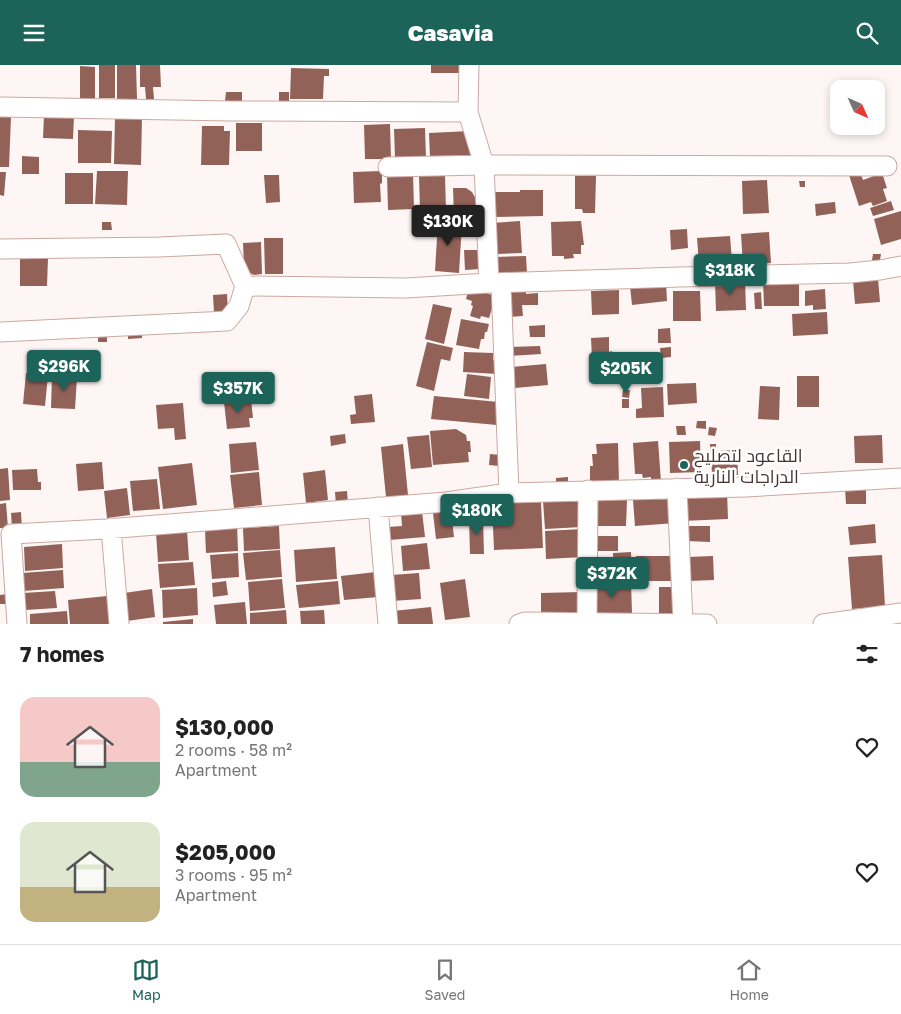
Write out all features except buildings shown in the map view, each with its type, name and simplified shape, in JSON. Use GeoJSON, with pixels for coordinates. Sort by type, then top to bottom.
{"type":"FeatureCollection","features":[{"type":"Feature","properties":{"kind":"street"},"geometry":{"type":"LineString","coordinates":[[469,65],[468,112],[484,165],[495,283],[509,493]]}},
{"type":"Feature","properties":{"kind":"street"},"geometry":{"type":"LineString","coordinates":[[0,107],[231,111],[468,112]]}},
{"type":"Feature","properties":{"kind":"street"},"geometry":{"type":"LineString","coordinates":[[388,167],[484,165],[887,166]]}},
{"type":"Feature","properties":{"kind":"street"},"geometry":{"type":"LineString","coordinates":[[0,249],[159,247],[226,244],[245,286],[239,306],[226,321],[0,332]]}},
{"type":"Feature","properties":{"kind":"street"},"geometry":{"type":"LineString","coordinates":[[245,286],[406,288],[495,283],[850,273],[901,266]]}},
{"type":"Feature","properties":{"kind":"street"},"geometry":{"type":"LineString","coordinates":[[17,624],[6,534],[111,528],[446,502],[509,493],[746,487],[901,477]]}},
{"type":"Feature","properties":{"kind":"street"},"geometry":{"type":"LineString","coordinates":[[677,488],[683,623]]}},
{"type":"Feature","properties":{"kind":"street"},"geometry":{"type":"LineString","coordinates":[[587,622],[588,490]]}},
{"type":"Feature","properties":{"kind":"street"},"geometry":{"type":"LineString","coordinates":[[378,507],[388,624]]}},
{"type":"Feature","properties":{"kind":"street"},"geometry":{"type":"LineString","coordinates":[[111,528],[119,624]]}},
{"type":"Feature","properties":{"kind":"street"},"geometry":{"type":"LineString","coordinates":[[823,624],[901,613]]}},
{"type":"Feature","properties":{"kind":"street"},"geometry":{"type":"LineString","coordinates":[[519,624],[526,622],[587,622],[707,624]]}},
{"type":"Feature","properties":{"kind":"place","name":"القاعود لتصليح الدراجات النارية"},"geometry":{"type":"Point","coordinates":[684,465]}}]}
